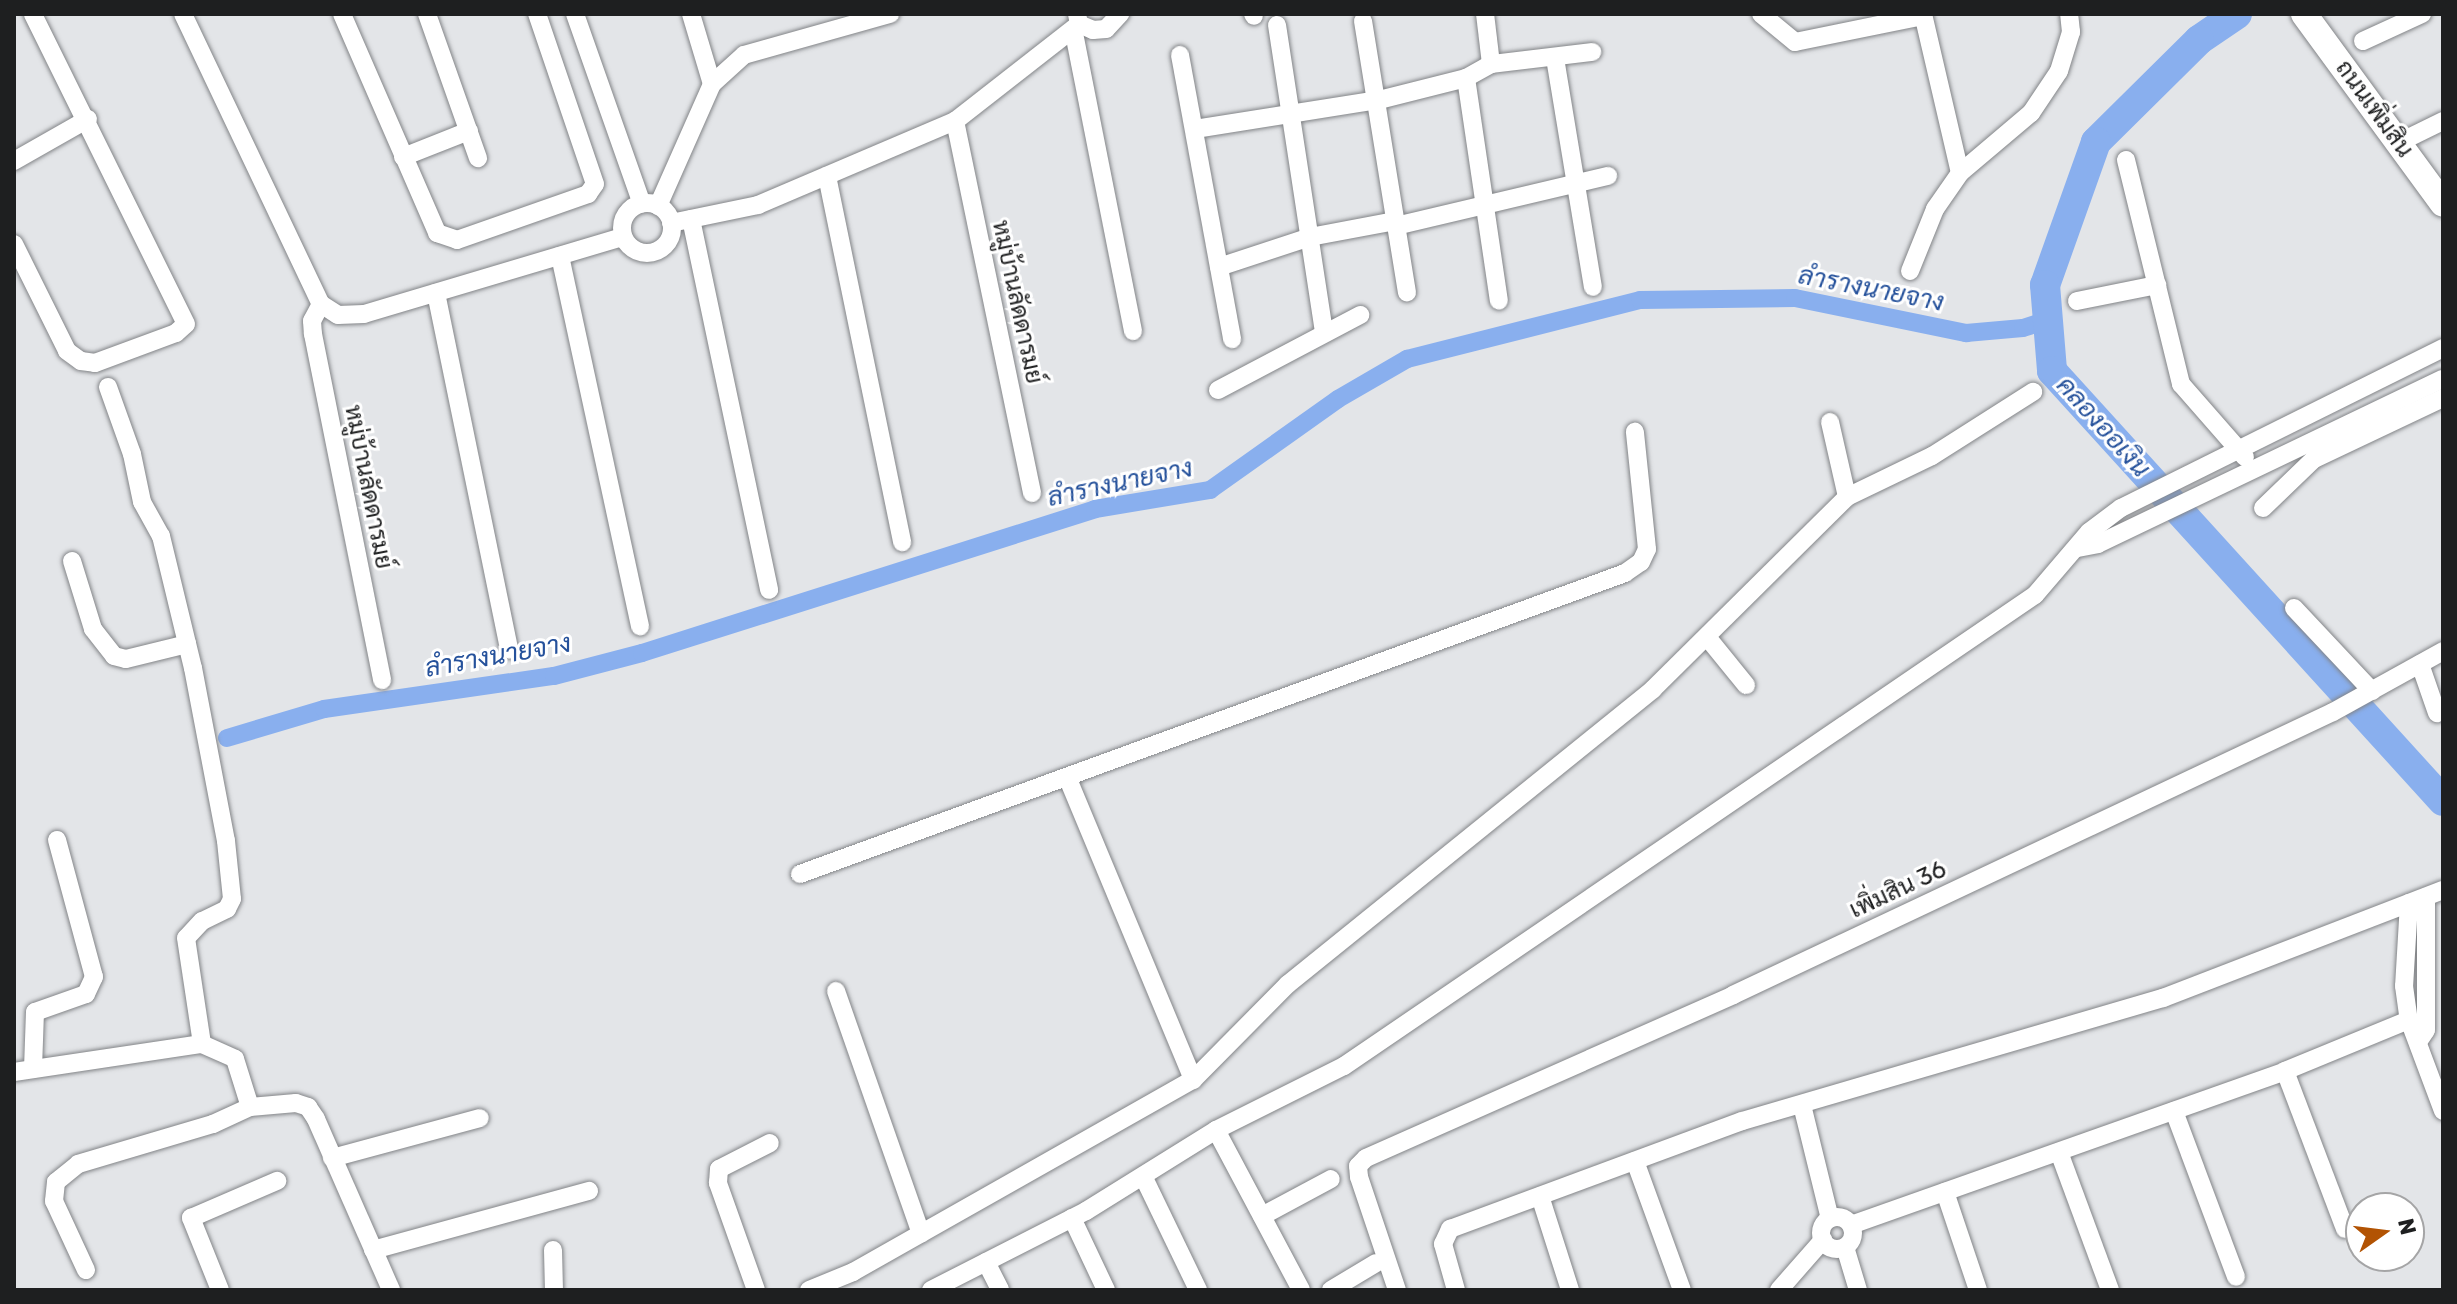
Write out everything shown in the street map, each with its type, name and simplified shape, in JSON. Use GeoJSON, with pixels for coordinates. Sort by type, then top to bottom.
{"type":"FeatureCollection","features":[{"type":"Feature","properties":{"kind":"street"},"geometry":{"type":"LineString","coordinates":[[14,244],[67,351],[81,361],[95,363],[176,333],[186,324],[88,119],[33,14]]}},
{"type":"Feature","properties":{"kind":"street"},"geometry":{"type":"LineString","coordinates":[[183,14],[321,304],[338,315],[364,314],[623,237]]}},
{"type":"Feature","properties":{"kind":"street"},"geometry":{"type":"LineString","coordinates":[[342,14],[403,157],[445,240],[457,240],[588,194],[595,184],[594,173],[537,14]]}},
{"type":"Feature","properties":{"kind":"street"},"geometry":{"type":"LineString","coordinates":[[427,14],[478,158]]}},
{"type":"Feature","properties":{"kind":"street"},"geometry":{"type":"LineString","coordinates":[[575,14],[650,205],[671,223]]}},
{"type":"Feature","properties":{"kind":"street"},"geometry":{"type":"LineString","coordinates":[[691,14],[712,84]]}},
{"type":"Feature","properties":{"kind":"street"},"geometry":{"type":"LineString","coordinates":[[623,237],[626,213],[650,205],[712,84],[744,55],[832,22],[890,14]]}},
{"type":"Feature","properties":{"kind":"street"},"geometry":{"type":"LineString","coordinates":[[671,223],[758,205],[955,121],[1076,24],[1106,29],[1120,14]]}},
{"type":"Feature","properties":{"kind":"street"},"geometry":{"type":"LineString","coordinates":[[1485,14],[1491,64]]}},
{"type":"Feature","properties":{"kind":"street"},"geometry":{"type":"LineString","coordinates":[[1761,14],[1795,42],[1923,15],[1960,173]]}},
{"type":"Feature","properties":{"kind":"street"},"geometry":{"type":"LineString","coordinates":[[1910,271],[1935,209],[1960,173],[2031,113],[2052,82],[2067,51],[2069,14]]}},
{"type":"Feature","properties":{"kind":"street","name":"ถนนเพิ่มสิน"},"geometry":{"type":"LineString","coordinates":[[2304,14],[2443,204]]}},
{"type":"Feature","properties":{"kind":"street"},"geometry":{"type":"LineString","coordinates":[[2363,41],[2422,14]]}},
{"type":"Feature","properties":{"kind":"street"},"geometry":{"type":"LineString","coordinates":[[1363,21],[1379,100],[1407,292]]}},
{"type":"Feature","properties":{"kind":"street"},"geometry":{"type":"LineString","coordinates":[[1076,24],[1133,331]]}},
{"type":"Feature","properties":{"kind":"street"},"geometry":{"type":"LineString","coordinates":[[1277,25],[1324,331]]}},
{"type":"Feature","properties":{"kind":"street"},"geometry":{"type":"LineString","coordinates":[[1195,129],[1379,100],[1466,78],[1491,64],[1592,52]]}},
{"type":"Feature","properties":{"kind":"street"},"geometry":{"type":"LineString","coordinates":[[1180,55],[1232,339]]}},
{"type":"Feature","properties":{"kind":"street"},"geometry":{"type":"LineString","coordinates":[[1555,58],[1593,287]]}},
{"type":"Feature","properties":{"kind":"street"},"geometry":{"type":"LineString","coordinates":[[1466,78],[1499,301]]}},
{"type":"Feature","properties":{"kind":"street"},"geometry":{"type":"LineString","coordinates":[[14,161],[88,119]]}},
{"type":"Feature","properties":{"kind":"street","name":"หมู่บ้านลัดดารมย์"},"geometry":{"type":"LineString","coordinates":[[955,121],[1032,493]]}},
{"type":"Feature","properties":{"kind":"street"},"geometry":{"type":"LineString","coordinates":[[2398,143],[2443,121]]}},
{"type":"Feature","properties":{"kind":"street"},"geometry":{"type":"LineString","coordinates":[[403,157],[469,131]]}},
{"type":"Feature","properties":{"kind":"street"},"geometry":{"type":"LineString","coordinates":[[2126,160],[2184,391],[2240,450],[2253,470]]}},
{"type":"Feature","properties":{"kind":"street"},"geometry":{"type":"LineString","coordinates":[[827,176],[902,542]]}},
{"type":"Feature","properties":{"kind":"street"},"geometry":{"type":"LineString","coordinates":[[1219,267],[1310,237],[1396,224],[1574,181],[1608,176]]}},
{"type":"Feature","properties":{"kind":"street"},"geometry":{"type":"LineString","coordinates":[[691,219],[769,590]]}},
{"type":"Feature","properties":{"kind":"street"},"geometry":{"type":"LineString","coordinates":[[623,237],[638,253],[650,253],[665,246],[671,223]]}},
{"type":"Feature","properties":{"kind":"street"},"geometry":{"type":"LineString","coordinates":[[560,256],[640,626]]}},
{"type":"Feature","properties":{"kind":"street"},"geometry":{"type":"LineString","coordinates":[[2077,301],[2157,285]]}},
{"type":"Feature","properties":{"kind":"street"},"geometry":{"type":"LineString","coordinates":[[436,293],[509,650]]}},
{"type":"Feature","properties":{"kind":"street","name":"หมู่บ้านลัดดารมย์"},"geometry":{"type":"LineString","coordinates":[[321,304],[312,321],[313,334],[382,680]]}},
{"type":"Feature","properties":{"kind":"street"},"geometry":{"type":"LineString","coordinates":[[1218,390],[1324,331],[1360,315]]}},
{"type":"Feature","properties":{"kind":"street"},"geometry":{"type":"LineString","coordinates":[[931,1290],[1072,1218],[1216,1130],[1344,1066],[1810,752],[2035,595],[2089,532],[2121,508],[2443,348]]}},
{"type":"Feature","properties":{"kind":"street"},"geometry":{"type":"LineString","coordinates":[[2078,548],[2130,527],[2443,379]]}},
{"type":"Feature","properties":{"kind":"street"},"geometry":{"type":"LineString","coordinates":[[108,387],[132,454],[142,502],[161,536],[187,644],[226,841],[232,899],[227,909],[202,921],[186,938],[202,1044]]}},
{"type":"Feature","properties":{"kind":"street"},"geometry":{"type":"LineString","coordinates":[[809,1290],[921,1234],[1193,1080],[1288,984],[1653,689],[1847,497],[1932,456],[2033,392]]}},
{"type":"Feature","properties":{"kind":"street"},"geometry":{"type":"LineString","coordinates":[[2263,508],[2314,459],[2443,398]]}},
{"type":"Feature","properties":{"kind":"street"},"geometry":{"type":"LineString","coordinates":[[1830,422],[1847,497]]}},
{"type":"Feature","properties":{"kind":"street"},"geometry":{"type":"LineString","coordinates":[[800,874],[1068,779],[1377,659],[1625,573],[1641,562],[1647,549],[1635,432]]}},
{"type":"Feature","properties":{"kind":"street"},"geometry":{"type":"LineString","coordinates":[[72,561],[93,629],[114,656],[126,659],[187,644]]}},
{"type":"Feature","properties":{"kind":"street"},"geometry":{"type":"LineString","coordinates":[[2294,608],[2369,692]]}},
{"type":"Feature","properties":{"kind":"street"},"geometry":{"type":"LineString","coordinates":[[1707,637],[1746,685]]}},
{"type":"Feature","properties":{"kind":"street","name":"เพิ่มสิน 36"},"geometry":{"type":"LineString","coordinates":[[1397,1290],[1359,1177],[1358,1166],[1366,1158],[1723,999],[2333,712],[2443,651]]}},
{"type":"Feature","properties":{"kind":"street"},"geometry":{"type":"LineString","coordinates":[[2420,664],[2437,713]]}},
{"type":"Feature","properties":{"kind":"street"},"geometry":{"type":"LineString","coordinates":[[1068,779],[1193,1080]]}},
{"type":"Feature","properties":{"kind":"street"},"geometry":{"type":"LineString","coordinates":[[33,1069],[35,1012],[86,994],[94,977],[57,840]]}},
{"type":"Feature","properties":{"kind":"street"},"geometry":{"type":"LineString","coordinates":[[2426,897],[2404,986],[2409,1020],[2443,1111]]}},
{"type":"Feature","properties":{"kind":"street"},"geometry":{"type":"LineString","coordinates":[[2418,1042],[2426,1030],[2426,897]]}},
{"type":"Feature","properties":{"kind":"street"},"geometry":{"type":"LineString","coordinates":[[1456,1290],[1443,1244],[1450,1229],[1635,1161],[1802,1105],[2163,998],[2426,897]]}},
{"type":"Feature","properties":{"kind":"street"},"geometry":{"type":"LineString","coordinates":[[836,991],[921,1234]]}},
{"type":"Feature","properties":{"kind":"street"},"geometry":{"type":"LineString","coordinates":[[1851,1225],[2285,1071],[2409,1020]]}},
{"type":"Feature","properties":{"kind":"street"},"geometry":{"type":"LineString","coordinates":[[14,1072],[202,1044],[235,1059],[250,1107]]}},
{"type":"Feature","properties":{"kind":"street"},"geometry":{"type":"LineString","coordinates":[[2285,1071],[2345,1229]]}},
{"type":"Feature","properties":{"kind":"street"},"geometry":{"type":"LineString","coordinates":[[1802,1105],[1830,1219]]}},
{"type":"Feature","properties":{"kind":"street"},"geometry":{"type":"LineString","coordinates":[[86,1270],[54,1201],[56,1182],[78,1164],[213,1124],[250,1107],[308,1107],[391,1290]]}},
{"type":"Feature","properties":{"kind":"street"},"geometry":{"type":"LineString","coordinates":[[2174,1111],[2236,1277]]}},
{"type":"Feature","properties":{"kind":"street"},"geometry":{"type":"LineString","coordinates":[[332,1158],[480,1118]]}},
{"type":"Feature","properties":{"kind":"street"},"geometry":{"type":"LineString","coordinates":[[1216,1130],[1301,1290]]}},
{"type":"Feature","properties":{"kind":"street"},"geometry":{"type":"LineString","coordinates":[[756,1290],[718,1183],[719,1169],[770,1143]]}},
{"type":"Feature","properties":{"kind":"street"},"geometry":{"type":"LineString","coordinates":[[2059,1152],[2110,1290]]}},
{"type":"Feature","properties":{"kind":"street"},"geometry":{"type":"LineString","coordinates":[[1635,1161],[1682,1290]]}},
{"type":"Feature","properties":{"kind":"street"},"geometry":{"type":"LineString","coordinates":[[1143,1176],[1198,1290]]}},
{"type":"Feature","properties":{"kind":"street"},"geometry":{"type":"LineString","coordinates":[[1262,1216],[1331,1179]]}},
{"type":"Feature","properties":{"kind":"street"},"geometry":{"type":"LineString","coordinates":[[220,1290],[191,1218],[277,1181]]}},
{"type":"Feature","properties":{"kind":"street"},"geometry":{"type":"LineString","coordinates":[[373,1250],[589,1191]]}},
{"type":"Feature","properties":{"kind":"street"},"geometry":{"type":"LineString","coordinates":[[1945,1192],[1978,1290]]}},
{"type":"Feature","properties":{"kind":"street"},"geometry":{"type":"LineString","coordinates":[[1540,1196],[1570,1290]]}},
{"type":"Feature","properties":{"kind":"street"},"geometry":{"type":"LineString","coordinates":[[1779,1290],[1823,1240],[1822,1228],[1830,1219],[1842,1217],[1851,1225],[1853,1238],[1845,1247],[1833,1248],[1823,1240]]}},
{"type":"Feature","properties":{"kind":"street"},"geometry":{"type":"LineString","coordinates":[[1072,1218],[1106,1290]]}},
{"type":"Feature","properties":{"kind":"street"},"geometry":{"type":"LineString","coordinates":[[1845,1247],[1858,1290]]}},
{"type":"Feature","properties":{"kind":"street"},"geometry":{"type":"LineString","coordinates":[[553,1250],[554,1290]]}},
{"type":"Feature","properties":{"kind":"street"},"geometry":{"type":"LineString","coordinates":[[986,1262],[1000,1290]]}},
{"type":"Feature","properties":{"kind":"street"},"geometry":{"type":"LineString","coordinates":[[1331,1290],[1376,1263]]}},
{"type":"Feature","properties":{"kind":"waterway","name":"คลองออเงิน"},"geometry":{"type":"LineString","coordinates":[[2237,14],[2199,40],[2096,142],[2045,285],[2052,371],[2443,801]]}},
{"type":"Feature","properties":{"kind":"waterway","name":"ลำรางนายจาง"},"geometry":{"type":"LineString","coordinates":[[227,738],[324,709],[554,676],[642,653],[1095,509],[1210,490],[1338,399],[1407,359],[1640,300],[1795,298],[1966,333],[2023,328],[2048,320]]}}]}
